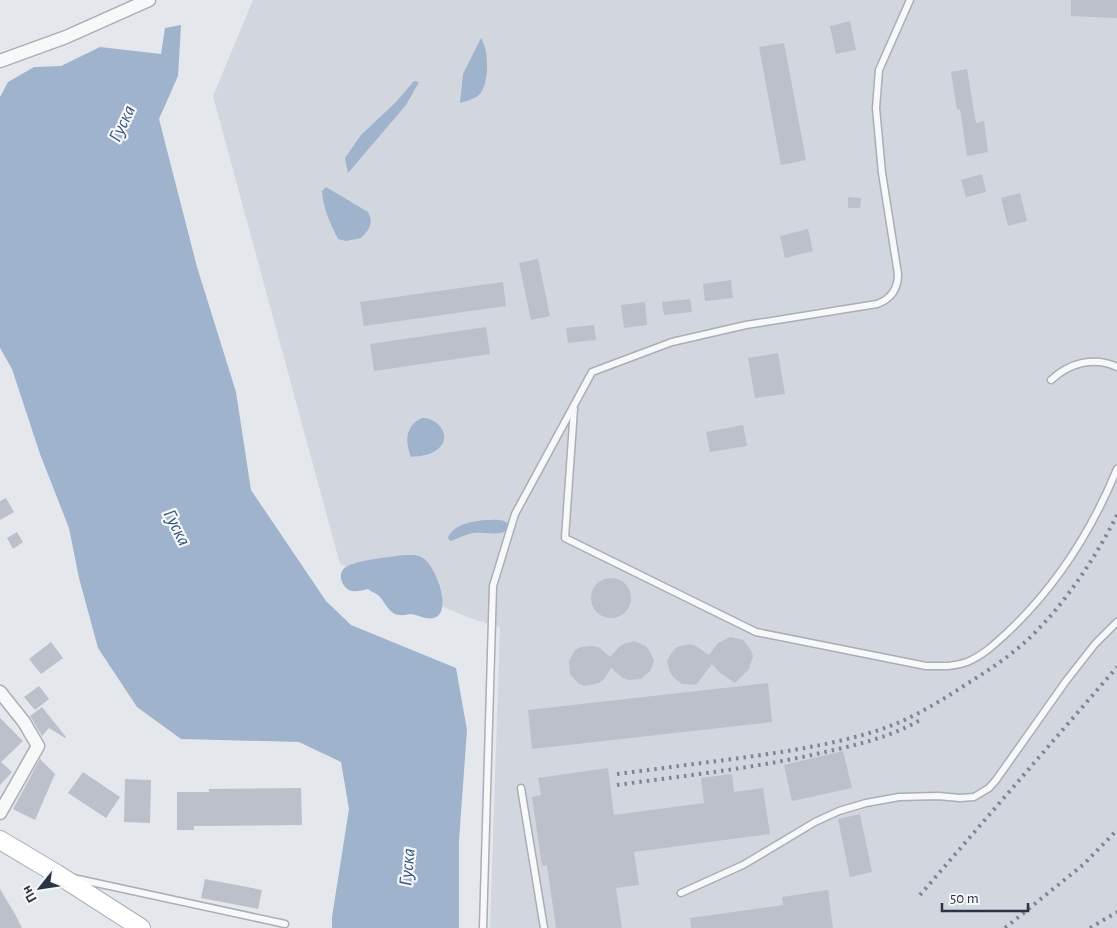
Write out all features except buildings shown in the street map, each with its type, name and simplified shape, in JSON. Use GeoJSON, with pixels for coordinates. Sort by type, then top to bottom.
{"type":"FeatureCollection","features":[{"type":"Feature","properties":{"kind":"main road"},"geometry":{"type":"LineString","coordinates":[[0,840],[58,874],[141,928]]}},
{"type":"Feature","properties":{"kind":"street"},"geometry":{"type":"LineString","coordinates":[[0,61],[66,37],[149,0]]}},
{"type":"Feature","properties":{"kind":"street"},"geometry":{"type":"LineString","coordinates":[[0,692],[24,722],[38,746],[0,813]]}},
{"type":"Feature","properties":{"kind":"lane"},"geometry":{"type":"LineString","coordinates":[[483,928],[493,586],[515,514],[592,372],[672,342],[746,325],[877,304],[892,295],[897,286],[898,274],[882,173],[877,98],[879,70],[910,0]]}},
{"type":"Feature","properties":{"kind":"lane"},"geometry":{"type":"LineString","coordinates":[[1051,380],[1058,373],[1082,363],[1095,361],[1117,367]]}},
{"type":"Feature","properties":{"kind":"lane"},"geometry":{"type":"LineString","coordinates":[[574,405],[566,538],[756,632],[926,666],[946,666],[968,661],[999,640],[1020,620],[1045,593],[1079,546],[1104,500],[1117,469]]}},
{"type":"Feature","properties":{"kind":"lane"},"geometry":{"type":"LineString","coordinates":[[681,893],[743,865],[815,822],[839,811],[866,803],[899,797],[938,796],[967,798],[982,794],[996,780],[1081,660],[1117,622]]}},
{"type":"Feature","properties":{"kind":"lane"},"geometry":{"type":"LineString","coordinates":[[521,788],[544,928]]}},
{"type":"Feature","properties":{"kind":"lane"},"geometry":{"type":"LineString","coordinates":[[58,874],[285,924]]}},
{"type":"Feature","properties":{"kind":"shaded area"},"geometry":{"type":"Polygon","coordinates":[[[253,0],[1117,0],[1117,928],[490,928],[500,627],[470,618],[340,564],[213,96],[253,0]]]}},
{"type":"Feature","properties":{"kind":"water","name":"Гуска"},"geometry":{"type":"Polygon","coordinates":[[[181,25],[178,76],[159,119],[197,267],[236,392],[251,490],[326,601],[351,625],[456,668],[467,730],[459,840],[459,928],[332,928],[332,917],[349,809],[341,762],[299,742],[181,739],[137,707],[98,648],[79,578],[69,528],[40,454],[12,369],[0,348],[0,97],[8,82],[34,67],[61,66],[100,47],[161,54],[165,28],[181,25]]]}},
{"type":"Feature","properties":{"kind":"water"},"geometry":{"type":"Polygon","coordinates":[[[481,38],[487,58],[487,75],[483,90],[472,99],[460,103],[463,74],[481,38]]]}},
{"type":"Feature","properties":{"kind":"water"},"geometry":{"type":"Polygon","coordinates":[[[414,81],[419,82],[406,105],[348,173],[345,158],[361,135],[396,102],[414,81]]]}},
{"type":"Feature","properties":{"kind":"water"},"geometry":{"type":"Polygon","coordinates":[[[326,187],[368,212],[371,223],[361,238],[346,241],[338,239],[324,203],[322,191],[326,187]]]}},
{"type":"Feature","properties":{"kind":"water"},"geometry":{"type":"Polygon","coordinates":[[[422,418],[432,420],[441,427],[444,437],[443,442],[434,452],[411,457],[407,440],[409,430],[416,421],[422,418]]]}},
{"type":"Feature","properties":{"kind":"water"},"geometry":{"type":"Polygon","coordinates":[[[485,520],[504,521],[509,524],[509,528],[506,531],[493,534],[474,533],[451,541],[449,540],[448,537],[451,532],[460,526],[485,520]]]}},
{"type":"Feature","properties":{"kind":"water"},"geometry":{"type":"Polygon","coordinates":[[[416,555],[423,558],[433,569],[442,598],[440,614],[434,618],[393,613],[378,595],[368,589],[352,591],[348,590],[343,584],[341,573],[346,567],[358,562],[416,555]]]}},
{"type":"Feature","properties":{"kind":"railway"},"geometry":{"type":"LineString","coordinates":[[617,774],[771,754],[808,747],[864,735],[913,716],[994,666],[1038,630],[1064,600],[1088,566],[1117,515]]}},
{"type":"Feature","properties":{"kind":"railway"},"geometry":{"type":"LineString","coordinates":[[920,895],[1117,667]]}},
{"type":"Feature","properties":{"kind":"railway"},"geometry":{"type":"LineString","coordinates":[[617,785],[723,771],[803,757],[877,739],[922,719]]}},
{"type":"Feature","properties":{"kind":"railway"},"geometry":{"type":"LineString","coordinates":[[1005,928],[1084,864],[1117,830]]}},
{"type":"Feature","properties":{"kind":"railway"},"geometry":{"type":"LineString","coordinates":[[1090,928],[1117,912]]}}]}
